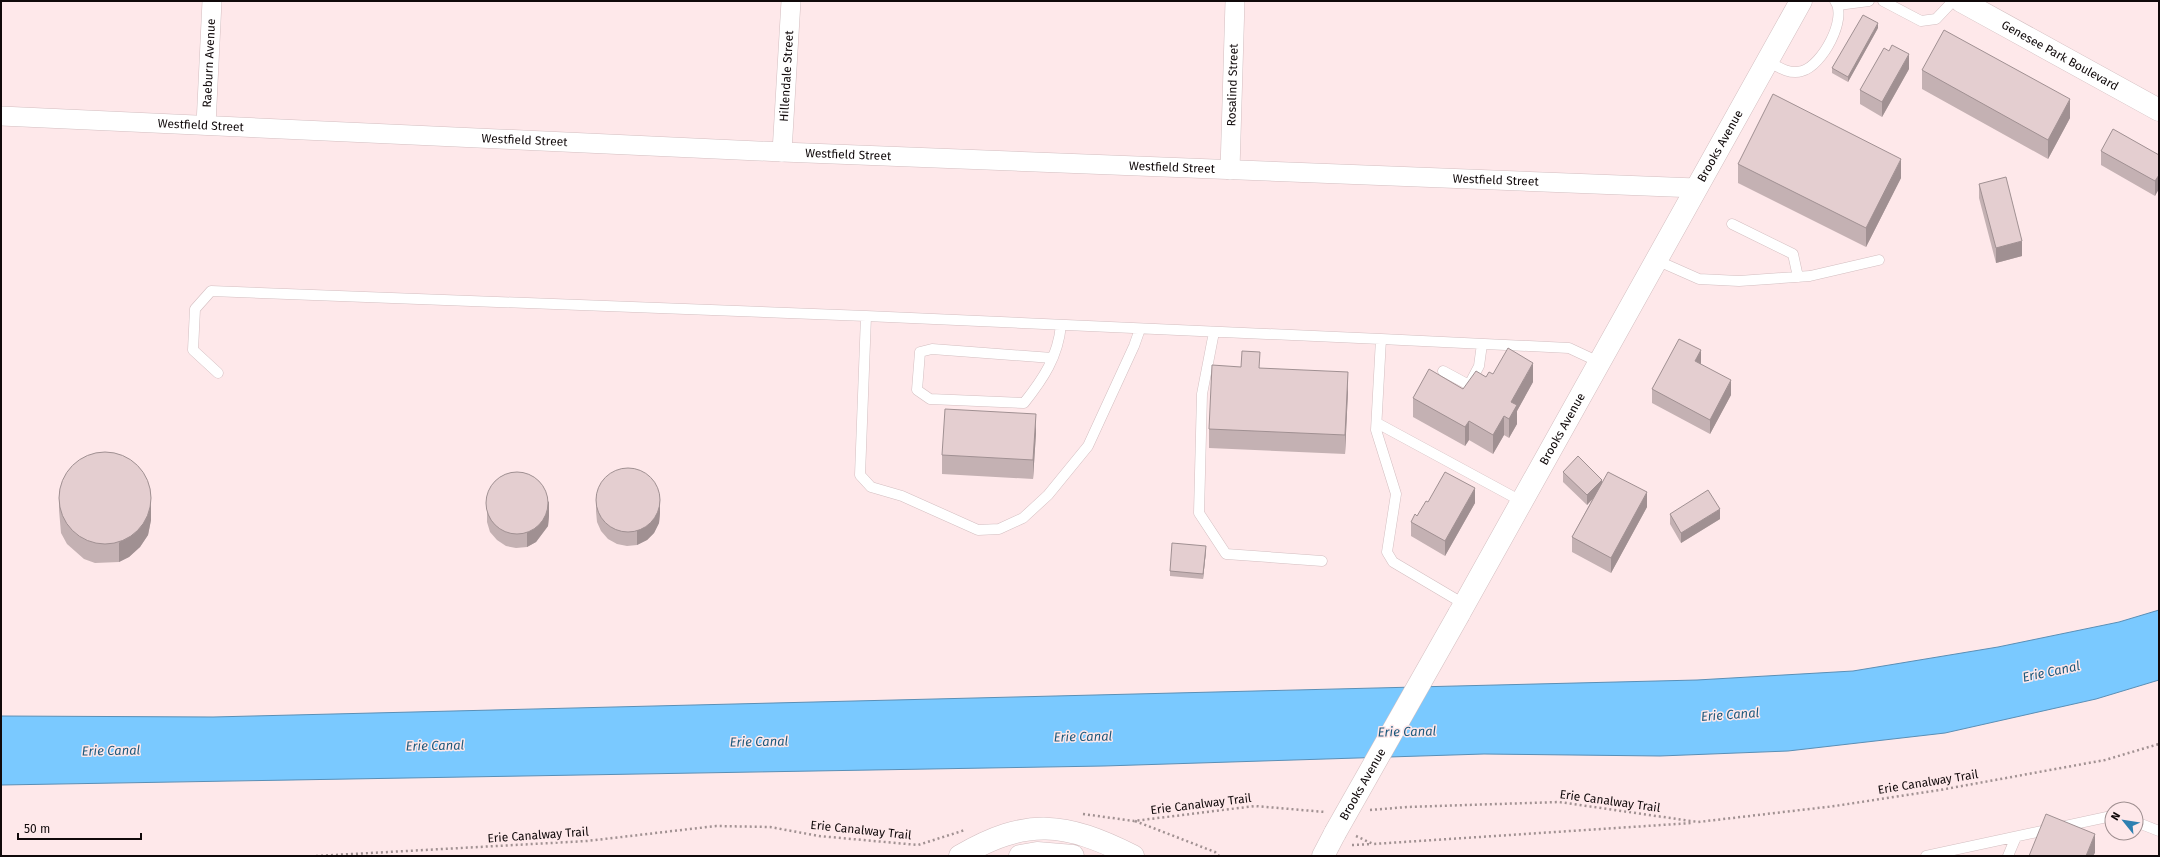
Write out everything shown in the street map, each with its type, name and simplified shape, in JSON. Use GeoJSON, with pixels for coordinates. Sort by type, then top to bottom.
{"type":"FeatureCollection","features":[{"type":"Feature","properties":{"kind":"main road","name":"Brooks Avenue"},"geometry":{"type":"LineString","coordinates":[[1324,856],[1344,839],[1461,609],[1801,1]]}},
{"type":"Feature","properties":{"kind":"main road","name":"Genesee Park Boulevard"},"geometry":{"type":"LineString","coordinates":[[1961,1],[2159,110]]}},
{"type":"Feature","properties":{"kind":"main road"},"geometry":{"type":"LineString","coordinates":[[960,856],[981,844],[1013,832],[1040,828],[1067,829],[1110,845],[1133,856]]}},
{"type":"Feature","properties":{"kind":"main road"},"geometry":{"type":"LineString","coordinates":[[1020,856],[1037,853],[1073,856]]}},
{"type":"Feature","properties":{"kind":"street","name":"Raeburn Avenue"},"geometry":{"type":"LineString","coordinates":[[206,125],[212,1]]}},
{"type":"Feature","properties":{"kind":"street","name":"Hillendale Street"},"geometry":{"type":"LineString","coordinates":[[782,152],[791,1]]}},
{"type":"Feature","properties":{"kind":"street","name":"Rosalind Street"},"geometry":{"type":"LineString","coordinates":[[1230,170],[1235,1]]}},
{"type":"Feature","properties":{"kind":"street","name":"Westfield Street"},"geometry":{"type":"LineString","coordinates":[[1,116],[782,152],[1696,188]]}},
{"type":"Feature","properties":{"kind":"lane"},"geometry":{"type":"LineString","coordinates":[[1767,61],[1787,71],[1803,71],[1821,58],[1834,35],[1838,16],[1837,3],[1869,1]]}},
{"type":"Feature","properties":{"kind":"lane"},"geometry":{"type":"LineString","coordinates":[[1883,1],[1921,21],[1936,19],[1953,1]]}},
{"type":"Feature","properties":{"kind":"lane"},"geometry":{"type":"LineString","coordinates":[[1732,224],[1793,254],[1798,277]]}},
{"type":"Feature","properties":{"kind":"lane"},"geometry":{"type":"LineString","coordinates":[[1656,260],[1699,279],[1739,281],[1798,277],[1879,260]]}},
{"type":"Feature","properties":{"kind":"lane"},"geometry":{"type":"LineString","coordinates":[[218,374],[193,350],[195,309],[211,291],[866,316],[1569,348],[1599,362]]}},
{"type":"Feature","properties":{"kind":"lane"},"geometry":{"type":"LineString","coordinates":[[866,316],[860,475],[870,487],[902,496],[978,530],[999,529],[1023,518],[1048,495],[1088,446],[1134,346],[1140,329]]}},
{"type":"Feature","properties":{"kind":"lane"},"geometry":{"type":"LineString","coordinates":[[1052,358],[932,349],[920,352],[916,390],[930,399],[1024,404],[1044,379],[1060,340],[1061,325]]}},
{"type":"Feature","properties":{"kind":"lane"},"geometry":{"type":"LineString","coordinates":[[1214,332],[1202,394],[1199,513],[1226,554],[1322,561]]}},
{"type":"Feature","properties":{"kind":"lane"},"geometry":{"type":"LineString","coordinates":[[1381,339],[1376,430],[1396,494],[1387,552],[1393,562],[1461,609]]}},
{"type":"Feature","properties":{"kind":"lane"},"geometry":{"type":"LineString","coordinates":[[1443,371],[1469,385],[1479,366],[1482,344]]}},
{"type":"Feature","properties":{"kind":"lane"},"geometry":{"type":"LineString","coordinates":[[1377,423],[1521,501]]}},
{"type":"Feature","properties":{"kind":"lane"},"geometry":{"type":"LineString","coordinates":[[1926,856],[2104,819]]}},
{"type":"Feature","properties":{"kind":"lane"},"geometry":{"type":"LineString","coordinates":[[2144,825],[2159,831]]}},
{"type":"Feature","properties":{"kind":"lane"},"geometry":{"type":"LineString","coordinates":[[2008,856],[2016,837]]}},
{"type":"Feature","properties":{"kind":"path","name":"Erie Canalway Trail"},"geometry":{"type":"LineString","coordinates":[[1369,810],[1407,807],[1559,802],[1698,822],[1835,806],[1940,790],[2105,760],[2159,744]]}},
{"type":"Feature","properties":{"kind":"path","name":"Erie Canalway Trail"},"geometry":{"type":"LineString","coordinates":[[1082,814],[1134,821],[1255,806],[1330,812]]}},
{"type":"Feature","properties":{"kind":"path"},"geometry":{"type":"LineString","coordinates":[[1134,821],[1216,852],[1219,856]]}},
{"type":"Feature","properties":{"kind":"path"},"geometry":{"type":"LineString","coordinates":[[1344,839],[1373,844],[1698,822]]}},
{"type":"Feature","properties":{"kind":"path","name":"Erie Canalway Trail"},"geometry":{"type":"LineString","coordinates":[[316,856],[587,841],[716,826],[770,827],[819,836],[918,845],[967,830]]}},
{"type":"Feature","properties":{"kind":"path"},"geometry":{"type":"LineString","coordinates":[[1356,836],[1373,844]]}},
{"type":"Feature","properties":{"kind":"water","name":"Erie Canal"},"geometry":{"type":"Polygon","coordinates":[[[2159,610],[2159,680],[2096,699],[1945,733],[1788,751],[1660,756],[1484,754],[1104,766],[1,785],[1,716],[213,717],[1697,680],[1853,671],[1998,647],[2119,622],[2159,610]]]}},
{"type":"Feature","properties":{"kind":"building"},"geometry":{"type":"Polygon","coordinates":[[[1863,15],[1878,23],[1848,77],[1832,68],[1863,15]]]}},
{"type":"Feature","properties":{"kind":"building"},"geometry":{"type":"Polygon","coordinates":[[[1944,30],[2070,99],[2048,140],[1922,70],[1944,30]]]}},
{"type":"Feature","properties":{"kind":"building"},"geometry":{"type":"Polygon","coordinates":[[[1892,45],[1909,54],[1882,102],[1860,90],[1884,48],[1889,51],[1892,45]]]}},
{"type":"Feature","properties":{"kind":"building"},"geometry":{"type":"Polygon","coordinates":[[[1773,94],[1901,159],[1866,228],[1738,164],[1773,94]]]}},
{"type":"Feature","properties":{"kind":"building"},"geometry":{"type":"Polygon","coordinates":[[[2113,129],[2159,155],[2159,175],[2155,181],[2101,151],[2113,129]]]}},
{"type":"Feature","properties":{"kind":"building"},"geometry":{"type":"Polygon","coordinates":[[[2006,177],[2022,241],[1996,248],[1979,184],[2006,177]]]}},
{"type":"Feature","properties":{"kind":"building"},"geometry":{"type":"Polygon","coordinates":[[[1679,339],[1701,350],[1695,361],[1731,380],[1710,420],[1652,389],[1679,339]]]}},
{"type":"Feature","properties":{"kind":"building"},"geometry":{"type":"Polygon","coordinates":[[[1508,348],[1533,363],[1511,402],[1517,405],[1509,419],[1504,416],[1493,435],[1469,421],[1465,427],[1413,398],[1429,369],[1463,389],[1476,371],[1486,377],[1489,372],[1493,374],[1508,348]]]}},
{"type":"Feature","properties":{"kind":"building"},"geometry":{"type":"Polygon","coordinates":[[[1242,351],[1260,352],[1259,368],[1348,372],[1345,435],[1209,429],[1212,365],[1241,367],[1242,351]]]}},
{"type":"Feature","properties":{"kind":"building"},"geometry":{"type":"Polygon","coordinates":[[[945,409],[1036,414],[1033,460],[942,455],[945,409]]]}},
{"type":"Feature","properties":{"kind":"building"},"geometry":{"type":"Polygon","coordinates":[[[105,452],[123,456],[137,466],[147,480],[151,498],[147,516],[137,530],[123,540],[105,544],[87,540],[73,530],[63,516],[59,498],[63,480],[73,466],[87,456],[105,452]]]}},
{"type":"Feature","properties":{"kind":"building"},"geometry":{"type":"Polygon","coordinates":[[[1578,456],[1602,480],[1587,495],[1563,472],[1578,456]]]}},
{"type":"Feature","properties":{"kind":"building"},"geometry":{"type":"Polygon","coordinates":[[[628,468],[640,470],[651,477],[658,488],[660,500],[658,512],[651,523],[640,530],[628,532],[616,530],[605,523],[598,512],[596,500],[598,488],[605,477],[616,470],[628,468]]]}},
{"type":"Feature","properties":{"kind":"building"},"geometry":{"type":"Polygon","coordinates":[[[517,472],[529,475],[539,481],[545,491],[548,503],[545,515],[539,525],[529,531],[517,534],[505,531],[495,525],[489,515],[486,503],[489,491],[495,481],[505,475],[517,472]]]}},
{"type":"Feature","properties":{"kind":"building"},"geometry":{"type":"Polygon","coordinates":[[[1445,472],[1475,488],[1445,541],[1411,522],[1415,514],[1417,516],[1426,501],[1428,502],[1445,472]]]}},
{"type":"Feature","properties":{"kind":"building"},"geometry":{"type":"Polygon","coordinates":[[[1608,472],[1647,492],[1611,558],[1572,537],[1608,472]]]}},
{"type":"Feature","properties":{"kind":"building"},"geometry":{"type":"Polygon","coordinates":[[[1708,490],[1720,509],[1681,533],[1670,514],[1708,490]]]}},
{"type":"Feature","properties":{"kind":"building"},"geometry":{"type":"Polygon","coordinates":[[[1172,543],[1206,546],[1203,574],[1170,571],[1172,543]]]}},
{"type":"Feature","properties":{"kind":"building"},"geometry":{"type":"Polygon","coordinates":[[[2046,814],[2095,834],[2086,856],[2029,856],[2046,814]]]}}]}
